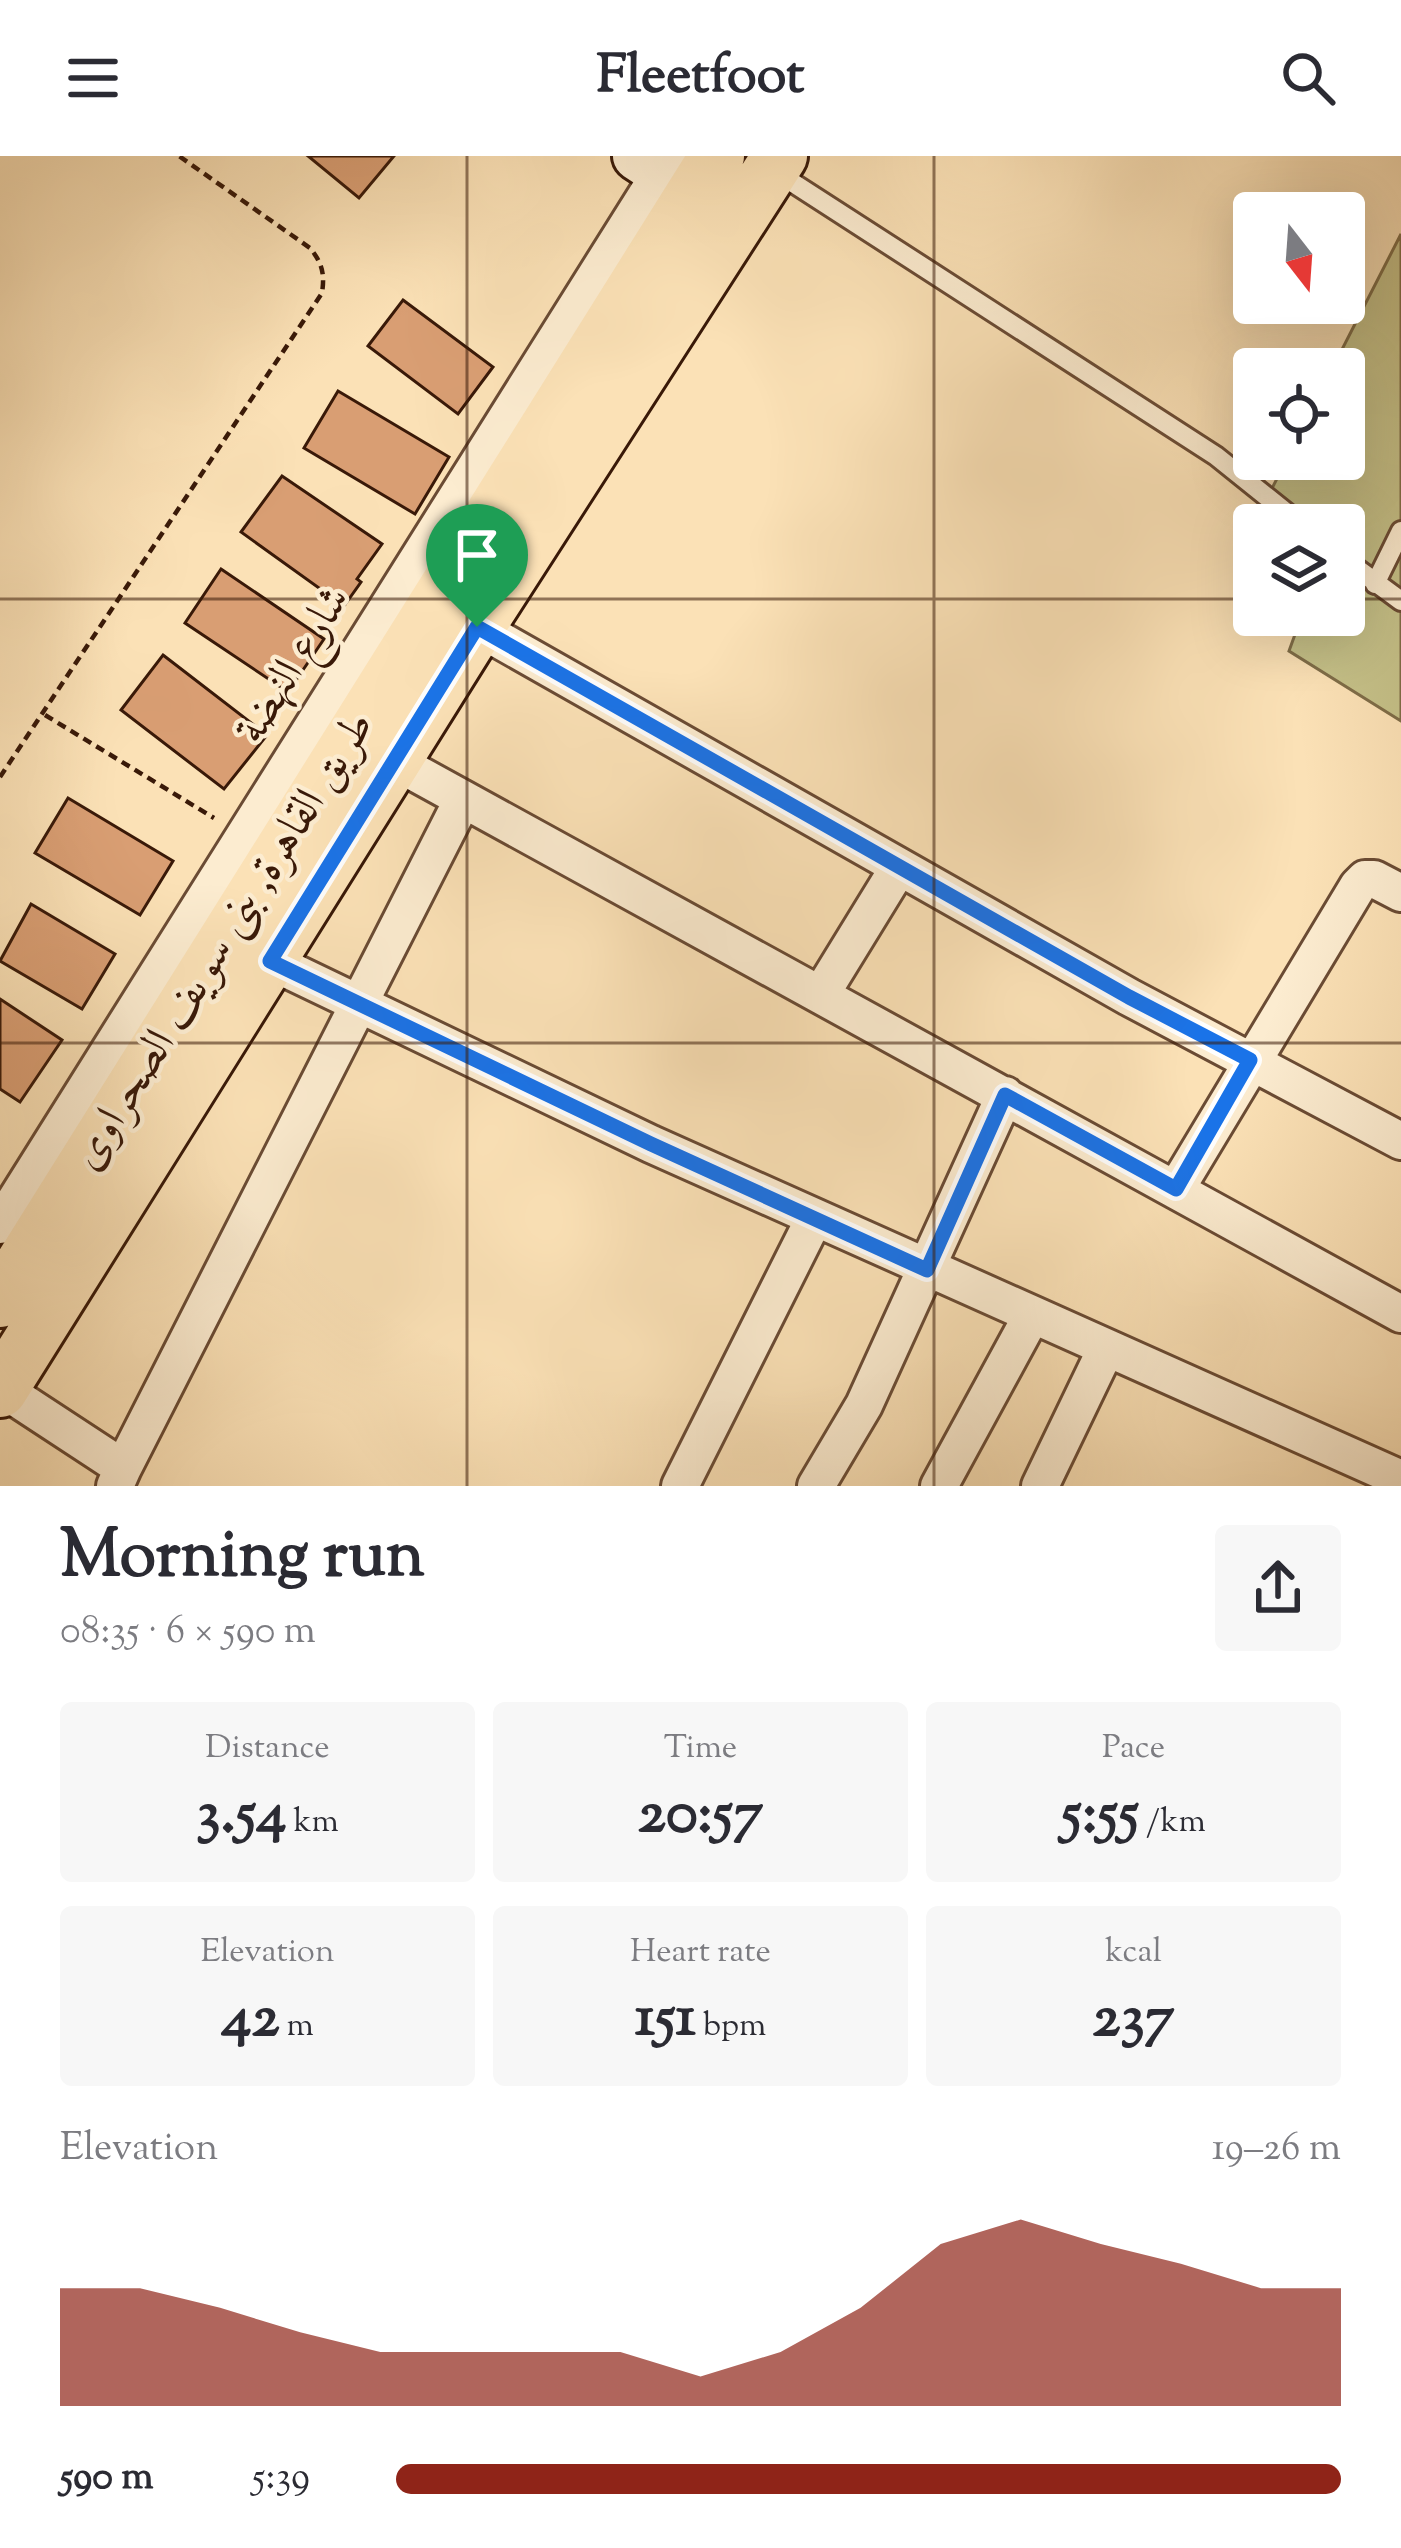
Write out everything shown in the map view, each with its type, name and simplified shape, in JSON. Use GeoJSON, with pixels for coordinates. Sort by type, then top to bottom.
{"type":"FeatureCollection","features":[{"type":"Feature","properties":{"kind":"main road","name":"طريق القاهرة, بنى سويف الصحراوى"},"geometry":{"type":"LineString","coordinates":[[1,1389],[477,627],[776,162]]}},
{"type":"Feature","properties":{"kind":"main road","name":"طريق القاهرة, بنى سويف الصحراوى"},"geometry":{"type":"LineString","coordinates":[[0,1300],[676,167]]}},
{"type":"Feature","properties":{"kind":"street","name":"شارع النهضة"},"geometry":{"type":"LineString","coordinates":[[0,1225],[676,167]]}},
{"type":"Feature","properties":{"kind":"street"},"geometry":{"type":"LineString","coordinates":[[477,627],[1129,997],[1401,1142]]}},
{"type":"Feature","properties":{"kind":"street"},"geometry":{"type":"LineString","coordinates":[[394,761],[1401,1314]]}},
{"type":"Feature","properties":{"kind":"street"},"geometry":{"type":"LineString","coordinates":[[1,1389],[119,1477],[463,799]]}},
{"type":"Feature","properties":{"kind":"street"},"geometry":{"type":"LineString","coordinates":[[821,994],[899,867]]}},
{"type":"Feature","properties":{"kind":"street"},"geometry":{"type":"LineString","coordinates":[[1176,1189],[1358,886],[1365,879],[1374,879],[1401,893]]}},
{"type":"Feature","properties":{"kind":"street"},"geometry":{"type":"LineString","coordinates":[[270,961],[814,1220],[1401,1479]]}},
{"type":"Feature","properties":{"kind":"street"},"geometry":{"type":"LineString","coordinates":[[829,1482],[1005,1095]]}},
{"type":"Feature","properties":{"kind":"street"},"geometry":{"type":"LineString","coordinates":[[680,1486],[814,1220]]}},
{"type":"Feature","properties":{"kind":"street"},"geometry":{"type":"LineString","coordinates":[[939,1486],[1031,1317]]}},
{"type":"Feature","properties":{"kind":"street"},"geometry":{"type":"LineString","coordinates":[[1046,1484],[1106,1349]]}},
{"type":"Feature","properties":{"kind":"lane"},"geometry":{"type":"LineString","coordinates":[[776,162],[1216,456],[1276,504]]}},
{"type":"Feature","properties":{"kind":"lane"},"geometry":{"type":"LineString","coordinates":[[1375,584],[1401,531]]}},
{"type":"Feature","properties":{"kind":"lane"},"geometry":{"type":"LineString","coordinates":[[1365,576],[1401,601]]}},
{"type":"Feature","properties":{"kind":"path"},"geometry":{"type":"LineString","coordinates":[[0,777],[322,293],[325,276],[310,248],[178,156]]}},
{"type":"Feature","properties":{"kind":"path"},"geometry":{"type":"LineString","coordinates":[[43,713],[245,837]]}},
{"type":"Feature","properties":{"kind":"shaded area"},"geometry":{"type":"Polygon","coordinates":[[[1401,234],[1401,721],[1289,651],[1294,636],[1365,636],[1365,504],[1265,502],[1276,480],[1365,480],[1365,348],[1343,348],[1355,324],[1365,324],[1365,304],[1401,234]]]}},
{"type":"Feature","properties":{"kind":"building"},"geometry":{"type":"Polygon","coordinates":[[[308,156],[394,156],[359,198],[308,156]]]}},
{"type":"Feature","properties":{"kind":"building"},"geometry":{"type":"Polygon","coordinates":[[[403,300],[493,367],[458,414],[368,346],[403,300]]]}},
{"type":"Feature","properties":{"kind":"building"},"geometry":{"type":"Polygon","coordinates":[[[338,391],[449,457],[415,514],[304,448],[338,391]]]}},
{"type":"Feature","properties":{"kind":"building"},"geometry":{"type":"Polygon","coordinates":[[[282,476],[382,544],[344,606],[241,532],[282,476]]]}},
{"type":"Feature","properties":{"kind":"building"},"geometry":{"type":"Polygon","coordinates":[[[221,569],[324,639],[288,692],[185,623],[221,569]]]}},
{"type":"Feature","properties":{"kind":"building"},"geometry":{"type":"Polygon","coordinates":[[[163,655],[267,735],[224,789],[121,710],[163,655]]]}},
{"type":"Feature","properties":{"kind":"building"},"geometry":{"type":"Polygon","coordinates":[[[68,798],[173,861],[140,915],[35,853],[68,798]]]}},
{"type":"Feature","properties":{"kind":"building"},"geometry":{"type":"Polygon","coordinates":[[[31,904],[115,954],[82,1009],[0,961],[31,904]]]}},
{"type":"Feature","properties":{"kind":"building"},"geometry":{"type":"Polygon","coordinates":[[[0,999],[62,1040],[20,1102],[0,1089],[0,999]]]}},
{"type":"Feature","properties":{"kind":"route"},"geometry":{"type":"LineString","coordinates":[[477,627],[1129,997],[1250,1060],[1176,1189],[1005,1095],[927,1270],[541,1093],[270,961],[477,627]]}}]}
